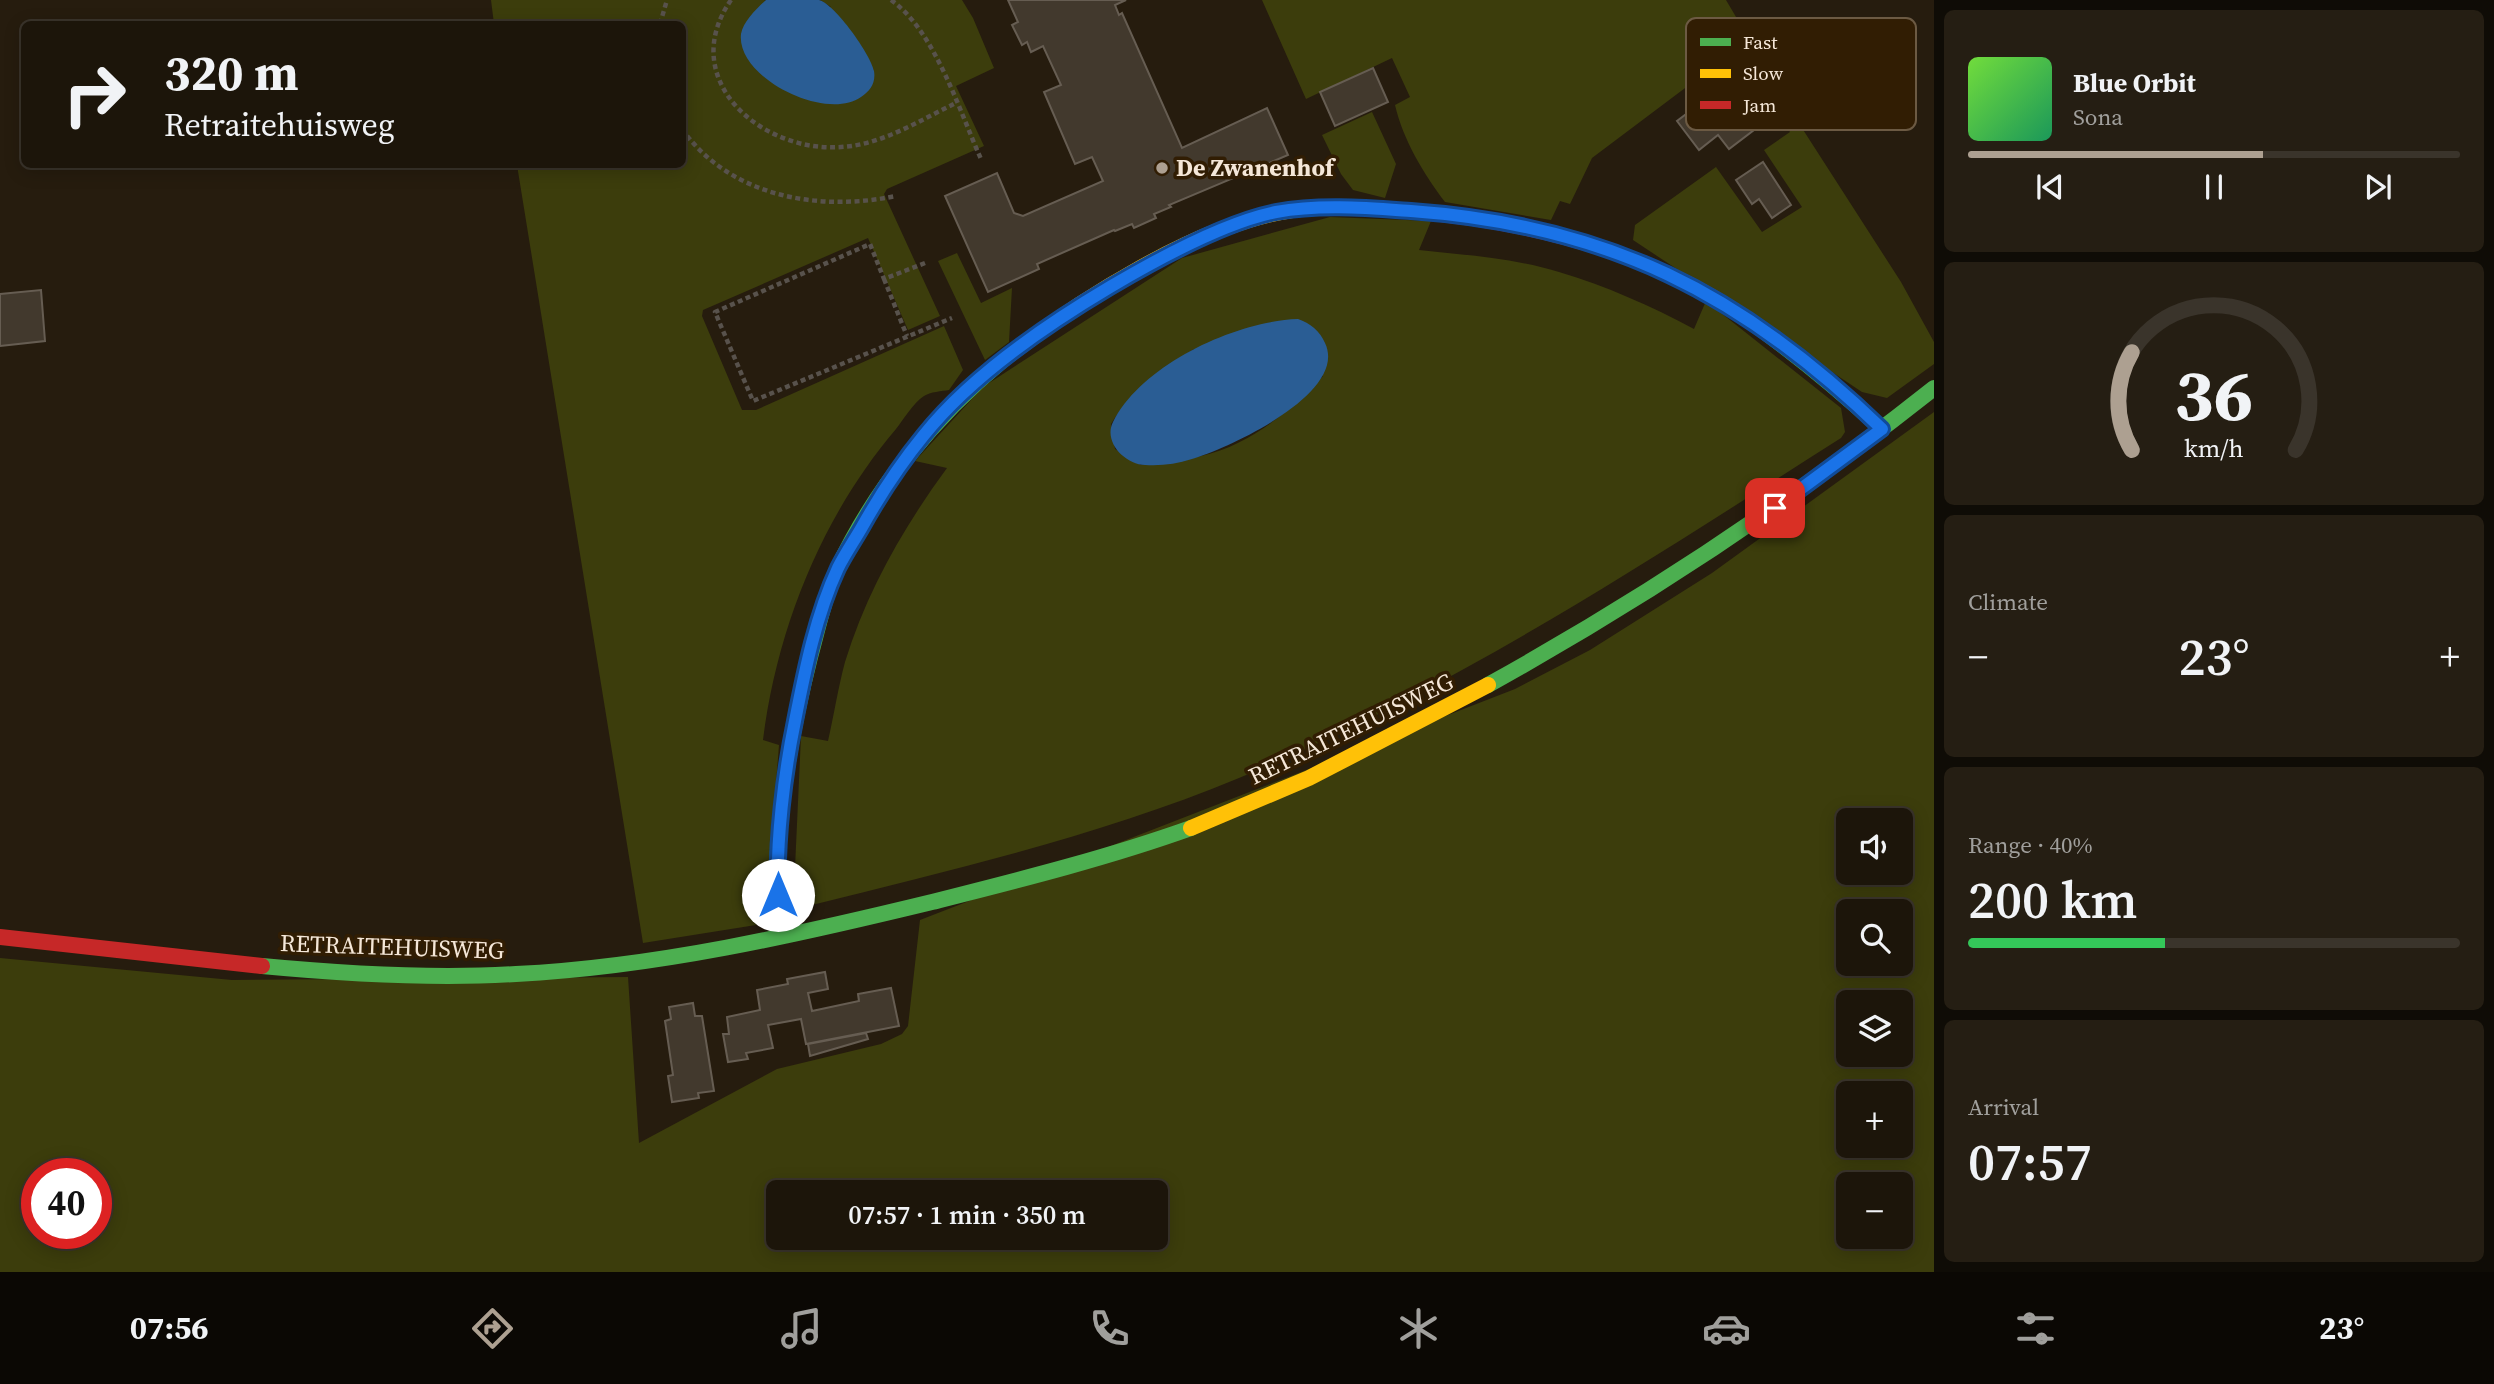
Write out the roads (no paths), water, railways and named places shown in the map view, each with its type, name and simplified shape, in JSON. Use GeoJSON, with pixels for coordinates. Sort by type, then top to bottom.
{"type":"FeatureCollection","features":[{"type":"Feature","properties":{"kind":"street"},"geometry":{"type":"LineString","coordinates":[[780,936],[777,874],[789,751],[801,689],[822,612],[838,569],[878,500],[924,435],[947,409],[981,378],[1060,317],[1134,273],[1211,235],[1276,212],[1363,208],[1486,218],[1593,243],[1660,270],[1739,313],[1805,360],[1882,429]]}},
{"type":"Feature","properties":{"kind":"street","name":"RETRAITEHUISWEG"},"geometry":{"type":"LineString","coordinates":[[0,937],[326,972],[467,976],[526,974],[625,964],[780,936],[908,908],[1100,856],[1197,825],[1337,767],[1564,643],[1627,606],[1775,508],[1934,388]]}},
{"type":"Feature","properties":{"kind":"water"},"geometry":{"type":"Polygon","coordinates":[[[766,0],[819,0],[826,4],[851,31],[866,54],[874,71],[870,89],[861,97],[846,103],[827,104],[806,100],[768,80],[753,66],[743,50],[741,34],[747,20],[766,0]]]}},
{"type":"Feature","properties":{"kind":"water"},"geometry":{"type":"Polygon","coordinates":[[[1298,319],[1310,325],[1320,335],[1325,343],[1328,362],[1320,381],[1281,416],[1257,431],[1209,453],[1169,464],[1137,464],[1123,456],[1113,444],[1113,422],[1127,401],[1168,364],[1220,337],[1273,322],[1298,319]]]}},
{"type":"Feature","properties":{"kind":"place","name":"De Zwanenhof"},"geometry":{"type":"Point","coordinates":[1162,168]}}]}
